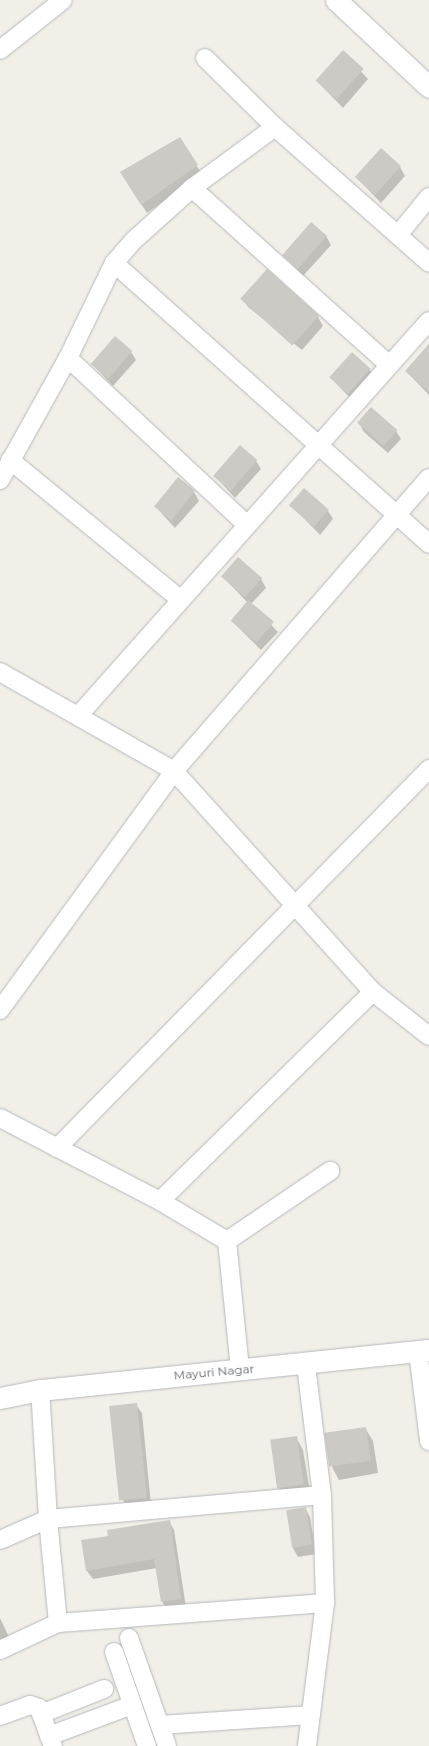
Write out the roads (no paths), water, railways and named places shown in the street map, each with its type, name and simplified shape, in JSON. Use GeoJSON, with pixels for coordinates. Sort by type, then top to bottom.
{"type":"FeatureCollection","features":[{"type":"Feature","properties":{"kind":"street"},"geometry":{"type":"LineString","coordinates":[[0,50],[63,0]]}},
{"type":"Feature","properties":{"kind":"street"},"geometry":{"type":"LineString","coordinates":[[336,0],[429,87]]}},
{"type":"Feature","properties":{"kind":"street"},"geometry":{"type":"LineString","coordinates":[[204,58],[275,127],[429,263]]}},
{"type":"Feature","properties":{"kind":"street"},"geometry":{"type":"LineString","coordinates":[[0,480],[68,358],[114,263],[133,241],[192,188],[275,127]]}},
{"type":"Feature","properties":{"kind":"street"},"geometry":{"type":"LineString","coordinates":[[192,188],[389,365]]}},
{"type":"Feature","properties":{"kind":"street"},"geometry":{"type":"LineString","coordinates":[[398,235],[429,197]]}},
{"type":"Feature","properties":{"kind":"street"},"geometry":{"type":"LineString","coordinates":[[114,263],[429,544]]}},
{"type":"Feature","properties":{"kind":"street"},"geometry":{"type":"LineString","coordinates":[[78,716],[429,321]]}},
{"type":"Feature","properties":{"kind":"street"},"geometry":{"type":"LineString","coordinates":[[68,358],[247,525]]}},
{"type":"Feature","properties":{"kind":"street"},"geometry":{"type":"LineString","coordinates":[[10,460],[180,600]]}},
{"type":"Feature","properties":{"kind":"street"},"geometry":{"type":"LineString","coordinates":[[0,1010],[174,771],[395,514],[429,478]]}},
{"type":"Feature","properties":{"kind":"street"},"geometry":{"type":"LineString","coordinates":[[0,672],[174,771],[293,907],[373,992],[429,1036]]}},
{"type":"Feature","properties":{"kind":"street"},"geometry":{"type":"LineString","coordinates":[[57,1148],[429,769]]}},
{"type":"Feature","properties":{"kind":"street"},"geometry":{"type":"LineString","coordinates":[[160,1201],[373,992]]}},
{"type":"Feature","properties":{"kind":"street"},"geometry":{"type":"LineString","coordinates":[[0,1118],[160,1201],[227,1241]]}},
{"type":"Feature","properties":{"kind":"street"},"geometry":{"type":"LineString","coordinates":[[227,1241],[330,1171]]}},
{"type":"Feature","properties":{"kind":"street"},"geometry":{"type":"LineString","coordinates":[[227,1241],[240,1369]]}},
{"type":"Feature","properties":{"kind":"street"},"geometry":{"type":"LineString","coordinates":[[424,1351],[429,1441]]}},
{"type":"Feature","properties":{"kind":"street","name":"Mayuri Nagar"},"geometry":{"type":"LineString","coordinates":[[0,1398],[40,1390],[240,1369],[306,1365],[424,1351]]}},
{"type":"Feature","properties":{"kind":"street"},"geometry":{"type":"LineString","coordinates":[[306,1365],[322,1495],[325,1604],[307,1746]]}},
{"type":"Feature","properties":{"kind":"street"},"geometry":{"type":"LineString","coordinates":[[40,1390],[48,1518],[58,1622]]}},
{"type":"Feature","properties":{"kind":"street"},"geometry":{"type":"LineString","coordinates":[[0,1540],[48,1518],[322,1495]]}},
{"type":"Feature","properties":{"kind":"street"},"geometry":{"type":"LineString","coordinates":[[0,1650],[58,1622],[325,1604]]}},
{"type":"Feature","properties":{"kind":"street"},"geometry":{"type":"LineString","coordinates":[[129,1638],[167,1746]]}},
{"type":"Feature","properties":{"kind":"street"},"geometry":{"type":"LineString","coordinates":[[114,1652],[147,1746]]}},
{"type":"Feature","properties":{"kind":"street"},"geometry":{"type":"LineString","coordinates":[[41,1714],[104,1689]]}},
{"type":"Feature","properties":{"kind":"street"},"geometry":{"type":"LineString","coordinates":[[0,1716],[30,1705],[39,1708],[51,1741],[132,1704]]}},
{"type":"Feature","properties":{"kind":"street"},"geometry":{"type":"LineString","coordinates":[[160,1725],[311,1715]]}}]}
